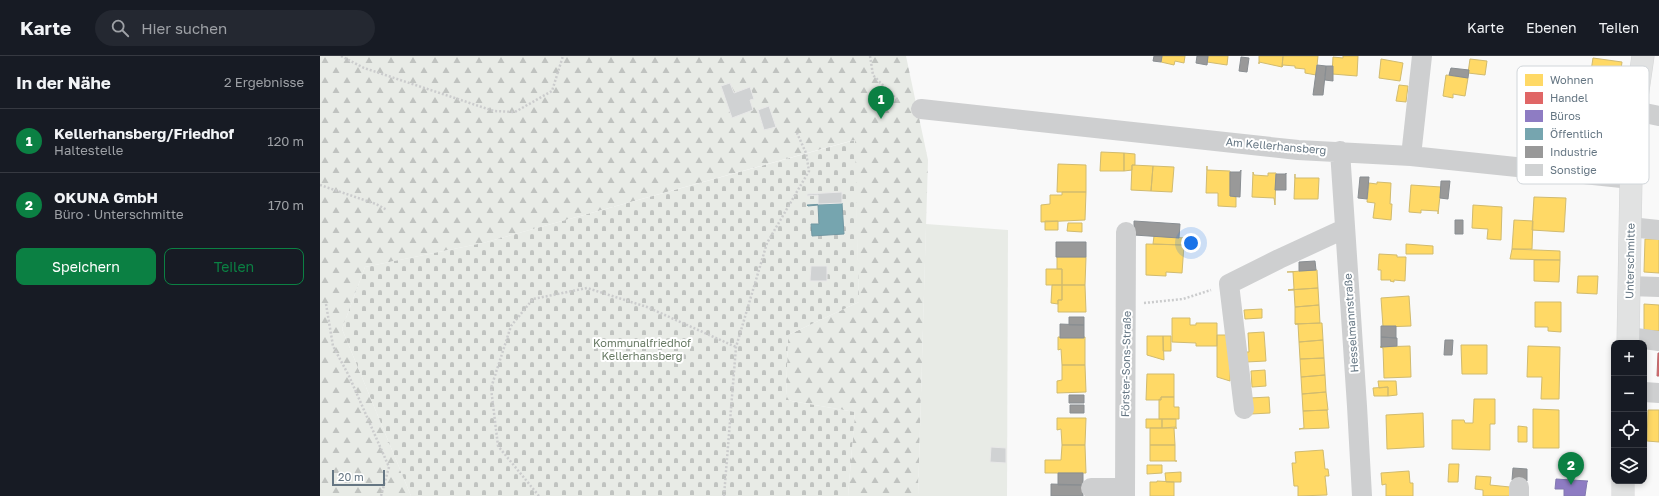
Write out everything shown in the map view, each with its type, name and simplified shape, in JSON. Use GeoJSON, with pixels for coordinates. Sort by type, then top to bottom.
{"type":"FeatureCollection","features":[{"type":"Feature","properties":{"kind":"main road"},"geometry":{"type":"LineString","coordinates":[[1642,66],[1643,56]]}},
{"type":"Feature","properties":{"kind":"main road","name":"Unterschmitte"},"geometry":{"type":"LineString","coordinates":[[1628,340],[1631,184]]}},
{"type":"Feature","properties":{"kind":"main road"},"geometry":{"type":"LineString","coordinates":[[1623,496],[1624,484]]}},
{"type":"Feature","properties":{"kind":"street"},"geometry":{"type":"LineString","coordinates":[[1411,156],[1422,56]]}},
{"type":"Feature","properties":{"kind":"street","name":"Am Kellerhansberg"},"geometry":{"type":"LineString","coordinates":[[921,109],[1298,150],[1340,151],[1411,156],[1517,167]]}},
{"type":"Feature","properties":{"kind":"street"},"geometry":{"type":"LineString","coordinates":[[1649,114],[1659,116]]}},
{"type":"Feature","properties":{"kind":"street","name":"Hesselmannstraße"},"geometry":{"type":"LineString","coordinates":[[1340,151],[1362,496]]}},
{"type":"Feature","properties":{"kind":"street"},"geometry":{"type":"LineString","coordinates":[[1630,227],[1659,230]]}},
{"type":"Feature","properties":{"kind":"street"},"geometry":{"type":"LineString","coordinates":[[1244,409],[1229,284],[1278,259],[1344,229]]}},
{"type":"Feature","properties":{"kind":"street","name":"Förster-Sons-Straße"},"geometry":{"type":"LineString","coordinates":[[1125,492],[1127,303],[1126,232]]}},
{"type":"Feature","properties":{"kind":"street"},"geometry":{"type":"LineString","coordinates":[[1629,286],[1659,287]]}},
{"type":"Feature","properties":{"kind":"street"},"geometry":{"type":"LineString","coordinates":[[1647,341],[1659,341]]}},
{"type":"Feature","properties":{"kind":"street"},"geometry":{"type":"LineString","coordinates":[[1647,392],[1659,393]]}},
{"type":"Feature","properties":{"kind":"street"},"geometry":{"type":"LineString","coordinates":[[1091,488],[1125,492]]}},
{"type":"Feature","properties":{"kind":"path"},"geometry":{"type":"LineString","coordinates":[[341,56],[364,68],[444,95],[494,111],[515,112],[552,91],[563,56]]}},
{"type":"Feature","properties":{"kind":"path"},"geometry":{"type":"LineString","coordinates":[[870,56],[873,75],[898,101]]}},
{"type":"Feature","properties":{"kind":"path"},"geometry":{"type":"LineString","coordinates":[[724,496],[736,347],[767,243],[809,171],[806,153],[797,133]]}},
{"type":"Feature","properties":{"kind":"path"},"geometry":{"type":"LineString","coordinates":[[320,185],[376,204],[387,210]]}},
{"type":"Feature","properties":{"kind":"path"},"geometry":{"type":"LineString","coordinates":[[1127,303],[1136,304],[1184,299],[1229,284]]}},
{"type":"Feature","properties":{"kind":"path"},"geometry":{"type":"LineString","coordinates":[[539,496],[498,446],[491,388],[511,326],[533,299],[587,288],[647,307],[736,347]]}},
{"type":"Feature","properties":{"kind":"path"},"geometry":{"type":"LineString","coordinates":[[326,304],[333,346],[389,467],[381,496]]}},
{"type":"Feature","properties":{"kind":"green space"},"geometry":{"type":"Polygon","coordinates":[[[320,56],[906,56],[928,160],[918,496],[848,496],[855,412],[786,400],[788,335],[859,302],[854,140],[483,243],[365,267],[342,329],[411,496],[320,496],[320,56]]]}},
{"type":"Feature","properties":{"kind":"green space","name":"Kommunalfriedhof Kellerhansberg"},"geometry":{"type":"Polygon","coordinates":[[[855,140],[859,302],[788,335],[786,400],[855,412],[848,496],[411,496],[342,329],[365,267],[483,243],[855,140]]]}},
{"type":"Feature","properties":{"kind":"green space"},"geometry":{"type":"Polygon","coordinates":[[[926,224],[1008,230],[1007,496],[918,496],[926,224]]]}},
{"type":"Feature","properties":{"kind":"building: Wohnen"},"geometry":{"type":"Polygon","coordinates":[[[1162,56],[1185,56],[1184,63],[1175,61],[1174,65],[1161,62],[1162,56]]]}},
{"type":"Feature","properties":{"kind":"building: Wohnen"},"geometry":{"type":"Polygon","coordinates":[[[1208,56],[1228,56],[1227,65],[1207,62],[1208,56]]]}},
{"type":"Feature","properties":{"kind":"building: Wohnen"},"geometry":{"type":"Polygon","coordinates":[[[1259,56],[1283,56],[1282,67],[1259,62],[1259,56]]]}},
{"type":"Feature","properties":{"kind":"building: Wohnen"},"geometry":{"type":"Polygon","coordinates":[[[1283,56],[1318,56],[1316,75],[1305,73],[1305,69],[1295,68],[1295,66],[1283,65],[1282,67],[1283,56]]]}},
{"type":"Feature","properties":{"kind":"building: Wohnen"},"geometry":{"type":"Polygon","coordinates":[[[1343,56],[1358,56],[1357,76],[1332,74],[1333,57],[1343,58],[1343,56]]]}},
{"type":"Feature","properties":{"kind":"building: Wohnen"},"geometry":{"type":"Polygon","coordinates":[[[1593,58],[1622,62],[1621,66],[1592,66],[1593,58]]]}},
{"type":"Feature","properties":{"kind":"building: Wohnen"},"geometry":{"type":"Polygon","coordinates":[[[1381,59],[1403,63],[1400,81],[1379,78],[1381,59]]]}},
{"type":"Feature","properties":{"kind":"building: Wohnen"},"geometry":{"type":"Polygon","coordinates":[[[1470,59],[1487,61],[1485,75],[1468,73],[1470,59]]]}},
{"type":"Feature","properties":{"kind":"building: Wohnen"},"geometry":{"type":"Polygon","coordinates":[[[1446,75],[1468,78],[1465,96],[1453,94],[1453,98],[1443,96],[1446,75]]]}},
{"type":"Feature","properties":{"kind":"building: Wohnen"},"geometry":{"type":"Polygon","coordinates":[[[1399,85],[1408,86],[1406,102],[1396,101],[1399,85]]]}},
{"type":"Feature","properties":{"kind":"building: Wohnen"},"geometry":{"type":"Polygon","coordinates":[[[1101,152],[1124,153],[1124,171],[1100,171],[1101,152]]]}},
{"type":"Feature","properties":{"kind":"building: Wohnen"},"geometry":{"type":"Polygon","coordinates":[[[1124,153],[1135,154],[1135,165],[1132,165],[1132,170],[1124,171],[1124,153]]]}},
{"type":"Feature","properties":{"kind":"building: Wohnen"},"geometry":{"type":"Polygon","coordinates":[[[1058,164],[1086,165],[1086,192],[1057,192],[1058,164]]]}},
{"type":"Feature","properties":{"kind":"building: Wohnen"},"geometry":{"type":"Polygon","coordinates":[[[1132,165],[1153,166],[1151,191],[1131,190],[1132,165]]]}},
{"type":"Feature","properties":{"kind":"building: Wohnen"},"geometry":{"type":"Polygon","coordinates":[[[1153,166],[1174,167],[1172,192],[1151,191],[1153,166]]]}},
{"type":"Feature","properties":{"kind":"building: Wohnen"},"geometry":{"type":"Polygon","coordinates":[[[1207,166],[1207,170],[1230,171],[1230,196],[1236,197],[1236,207],[1218,206],[1218,193],[1206,193],[1207,166]]]}},
{"type":"Feature","properties":{"kind":"building: Wohnen"},"geometry":{"type":"Polygon","coordinates":[[[1253,172],[1254,175],[1268,176],[1268,173],[1276,173],[1275,205],[1274,198],[1252,197],[1253,172]]]}},
{"type":"Feature","properties":{"kind":"building: Wohnen"},"geometry":{"type":"Polygon","coordinates":[[[1295,174],[1295,178],[1319,178],[1318,199],[1294,199],[1295,174]]]}},
{"type":"Feature","properties":{"kind":"building: Wohnen"},"geometry":{"type":"Polygon","coordinates":[[[1377,182],[1391,183],[1391,220],[1373,218],[1375,203],[1367,202],[1369,183],[1377,184],[1377,182]]]}},
{"type":"Feature","properties":{"kind":"building: Wohnen"},"geometry":{"type":"Polygon","coordinates":[[[1411,185],[1441,187],[1438,214],[1438,211],[1421,210],[1421,213],[1409,212],[1411,185]]]}},
{"type":"Feature","properties":{"kind":"building: Wohnen"},"geometry":{"type":"Polygon","coordinates":[[[1062,192],[1086,192],[1085,220],[1041,222],[1041,205],[1050,204],[1050,195],[1062,195],[1062,192]]]}},
{"type":"Feature","properties":{"kind":"building: Wohnen"},"geometry":{"type":"Polygon","coordinates":[[[1534,197],[1566,198],[1564,232],[1532,230],[1534,197]]]}},
{"type":"Feature","properties":{"kind":"building: Wohnen"},"geometry":{"type":"Polygon","coordinates":[[[1473,205],[1502,207],[1501,240],[1487,239],[1488,229],[1472,228],[1473,205]]]}},
{"type":"Feature","properties":{"kind":"building: Wohnen"},"geometry":{"type":"Polygon","coordinates":[[[1514,220],[1533,221],[1532,249],[1512,249],[1514,220]]]}},
{"type":"Feature","properties":{"kind":"building: Wohnen"},"geometry":{"type":"Polygon","coordinates":[[[1045,221],[1058,221],[1058,230],[1045,230],[1045,221]]]}},
{"type":"Feature","properties":{"kind":"building: Wohnen"},"geometry":{"type":"Polygon","coordinates":[[[1068,223],[1082,223],[1082,232],[1067,231],[1068,223]]]}},
{"type":"Feature","properties":{"kind":"building: Wohnen"},"geometry":{"type":"Polygon","coordinates":[[[1154,236],[1185,238],[1184,245],[1153,244],[1154,236]]]}},
{"type":"Feature","properties":{"kind":"building: Wohnen"},"geometry":{"type":"Polygon","coordinates":[[[1645,239],[1659,239],[1659,273],[1644,272],[1645,239]]]}},
{"type":"Feature","properties":{"kind":"building: Wohnen"},"geometry":{"type":"Polygon","coordinates":[[[1146,244],[1184,245],[1182,273],[1166,272],[1166,276],[1146,275],[1146,244]]]}},
{"type":"Feature","properties":{"kind":"building: Wohnen"},"geometry":{"type":"Polygon","coordinates":[[[1406,244],[1433,246],[1433,254],[1406,254],[1406,244]]]}},
{"type":"Feature","properties":{"kind":"building: Wohnen"},"geometry":{"type":"Polygon","coordinates":[[[1512,249],[1560,251],[1560,260],[1510,259],[1512,249]]]}},
{"type":"Feature","properties":{"kind":"building: Wohnen"},"geometry":{"type":"Polygon","coordinates":[[[1379,254],[1406,257],[1405,281],[1394,280],[1394,282],[1390,281],[1391,280],[1381,280],[1381,270],[1378,270],[1379,254]]]}},
{"type":"Feature","properties":{"kind":"building: Wohnen"},"geometry":{"type":"Polygon","coordinates":[[[1057,257],[1086,257],[1085,285],[1062,285],[1062,269],[1057,269],[1057,257]]]}},
{"type":"Feature","properties":{"kind":"building: Wohnen"},"geometry":{"type":"Polygon","coordinates":[[[1534,260],[1560,260],[1559,282],[1534,281],[1534,260]]]}},
{"type":"Feature","properties":{"kind":"building: Wohnen"},"geometry":{"type":"Polygon","coordinates":[[[1046,269],[1062,269],[1062,285],[1046,285],[1046,269]]]}},
{"type":"Feature","properties":{"kind":"building: Wohnen"},"geometry":{"type":"Polygon","coordinates":[[[1317,270],[1318,288],[1288,290],[1294,289],[1293,272],[1287,272],[1317,270]]]}},
{"type":"Feature","properties":{"kind":"building: Wohnen"},"geometry":{"type":"Polygon","coordinates":[[[1578,276],[1598,276],[1597,294],[1577,293],[1578,276]]]}},
{"type":"Feature","properties":{"kind":"building: Wohnen"},"geometry":{"type":"Polygon","coordinates":[[[1052,285],[1062,285],[1062,300],[1058,300],[1058,304],[1051,303],[1052,285]]]}},
{"type":"Feature","properties":{"kind":"building: Wohnen"},"geometry":{"type":"Polygon","coordinates":[[[1062,285],[1085,285],[1086,312],[1058,312],[1058,300],[1062,300],[1062,285]]]}},
{"type":"Feature","properties":{"kind":"building: Wohnen"},"geometry":{"type":"Polygon","coordinates":[[[1318,288],[1319,305],[1295,307],[1294,290],[1288,290],[1318,288]]]}},
{"type":"Feature","properties":{"kind":"building: Wohnen"},"geometry":{"type":"Polygon","coordinates":[[[1409,296],[1411,326],[1383,327],[1381,298],[1409,296]]]}},
{"type":"Feature","properties":{"kind":"building: Wohnen"},"geometry":{"type":"Polygon","coordinates":[[[1535,302],[1561,302],[1561,332],[1548,331],[1548,327],[1535,327],[1535,302]]]}},
{"type":"Feature","properties":{"kind":"building: Wohnen"},"geometry":{"type":"Polygon","coordinates":[[[1644,304],[1659,305],[1659,331],[1644,330],[1644,304]]]}},
{"type":"Feature","properties":{"kind":"building: Wohnen"},"geometry":{"type":"Polygon","coordinates":[[[1319,305],[1320,323],[1295,324],[1295,307],[1319,305]]]}},
{"type":"Feature","properties":{"kind":"building: Wohnen"},"geometry":{"type":"Polygon","coordinates":[[[1262,309],[1262,318],[1245,319],[1244,310],[1262,309]]]}},
{"type":"Feature","properties":{"kind":"building: Wohnen"},"geometry":{"type":"Polygon","coordinates":[[[1172,318],[1190,318],[1190,325],[1196,325],[1196,323],[1217,323],[1217,346],[1196,346],[1196,343],[1172,342],[1172,318]]]}},
{"type":"Feature","properties":{"kind":"building: Wohnen"},"geometry":{"type":"Polygon","coordinates":[[[1322,323],[1323,340],[1299,342],[1298,324],[1295,324],[1322,323]]]}},
{"type":"Feature","properties":{"kind":"building: Wohnen"},"geometry":{"type":"Polygon","coordinates":[[[1264,332],[1266,361],[1246,362],[1245,352],[1249,352],[1248,333],[1264,332]]]}},
{"type":"Feature","properties":{"kind":"building: Wohnen"},"geometry":{"type":"Polygon","coordinates":[[[1217,335],[1231,335],[1230,381],[1217,377],[1217,335]]]}},
{"type":"Feature","properties":{"kind":"building: Wohnen"},"geometry":{"type":"Polygon","coordinates":[[[1147,336],[1163,336],[1164,360],[1147,355],[1147,336]]]}},
{"type":"Feature","properties":{"kind":"building: Wohnen"},"geometry":{"type":"Polygon","coordinates":[[[1163,336],[1171,336],[1171,351],[1163,351],[1163,336]]]}},
{"type":"Feature","properties":{"kind":"building: Wohnen"},"geometry":{"type":"Polygon","coordinates":[[[1058,337],[1085,337],[1085,365],[1062,365],[1061,349],[1058,350],[1058,337]]]}},
{"type":"Feature","properties":{"kind":"building: Wohnen"},"geometry":{"type":"Polygon","coordinates":[[[1323,340],[1324,358],[1300,359],[1299,342],[1323,340]]]}},
{"type":"Feature","properties":{"kind":"building: Wohnen"},"geometry":{"type":"Polygon","coordinates":[[[1461,345],[1487,345],[1487,374],[1462,374],[1461,345]]]}},
{"type":"Feature","properties":{"kind":"building: Wohnen"},"geometry":{"type":"Polygon","coordinates":[[[1410,346],[1411,377],[1384,378],[1383,348],[1380,347],[1410,346]]]}},
{"type":"Feature","properties":{"kind":"building: Wohnen"},"geometry":{"type":"Polygon","coordinates":[[[1528,346],[1560,347],[1559,399],[1541,399],[1542,377],[1527,377],[1528,346]]]}},
{"type":"Feature","properties":{"kind":"building: Wohnen"},"geometry":{"type":"Polygon","coordinates":[[[1324,358],[1325,375],[1301,377],[1300,359],[1324,358]]]}},
{"type":"Feature","properties":{"kind":"building: Wohnen"},"geometry":{"type":"Polygon","coordinates":[[[1062,365],[1085,365],[1086,392],[1057,393],[1057,381],[1062,380],[1062,365]]]}},
{"type":"Feature","properties":{"kind":"building: Wohnen"},"geometry":{"type":"Polygon","coordinates":[[[1265,370],[1266,386],[1252,387],[1251,371],[1265,370]]]}},
{"type":"Feature","properties":{"kind":"building: Wohnen"},"geometry":{"type":"Polygon","coordinates":[[[1147,374],[1174,374],[1174,397],[1161,397],[1161,400],[1146,400],[1147,374]]]}},
{"type":"Feature","properties":{"kind":"building: Wohnen"},"geometry":{"type":"Polygon","coordinates":[[[1325,375],[1326,392],[1302,394],[1301,377],[1325,375]]]}},
{"type":"Feature","properties":{"kind":"building: Wohnen"},"geometry":{"type":"Polygon","coordinates":[[[1378,381],[1396,381],[1397,395],[1388,396],[1388,387],[1379,388],[1378,381]]]}},
{"type":"Feature","properties":{"kind":"building: Wohnen"},"geometry":{"type":"Polygon","coordinates":[[[1388,387],[1388,396],[1374,396],[1373,388],[1388,387]]]}},
{"type":"Feature","properties":{"kind":"building: Wohnen"},"geometry":{"type":"Polygon","coordinates":[[[1326,392],[1328,410],[1303,411],[1302,394],[1326,392]]]}},
{"type":"Feature","properties":{"kind":"building: Wohnen"},"geometry":{"type":"Polygon","coordinates":[[[1161,397],[1174,397],[1174,407],[1179,407],[1179,419],[1159,419],[1159,399],[1161,400],[1161,397]]]}},
{"type":"Feature","properties":{"kind":"building: Wohnen"},"geometry":{"type":"Polygon","coordinates":[[[1269,397],[1270,413],[1251,414],[1250,398],[1269,397]]]}},
{"type":"Feature","properties":{"kind":"building: Wohnen"},"geometry":{"type":"Polygon","coordinates":[[[1474,399],[1495,399],[1495,424],[1490,424],[1490,450],[1452,449],[1452,420],[1464,420],[1465,423],[1473,423],[1474,399]]]}},
{"type":"Feature","properties":{"kind":"building: Wohnen"},"geometry":{"type":"Polygon","coordinates":[[[1533,409],[1559,410],[1559,448],[1533,448],[1533,409]]]}},
{"type":"Feature","properties":{"kind":"building: Wohnen"},"geometry":{"type":"Polygon","coordinates":[[[1327,410],[1329,428],[1299,429],[1304,428],[1303,411],[1327,410]]]}},
{"type":"Feature","properties":{"kind":"building: Wohnen"},"geometry":{"type":"Polygon","coordinates":[[[1648,410],[1659,410],[1659,442],[1647,441],[1648,410]]]}},
{"type":"Feature","properties":{"kind":"building: Wohnen"},"geometry":{"type":"Polygon","coordinates":[[[1423,413],[1424,447],[1387,449],[1386,415],[1423,413]]]}},
{"type":"Feature","properties":{"kind":"building: Wohnen"},"geometry":{"type":"Polygon","coordinates":[[[1057,418],[1086,418],[1085,445],[1062,445],[1061,429],[1057,430],[1057,418]]]}},
{"type":"Feature","properties":{"kind":"building: Wohnen"},"geometry":{"type":"Polygon","coordinates":[[[1146,419],[1162,419],[1162,428],[1146,428],[1146,419]]]}},
{"type":"Feature","properties":{"kind":"building: Wohnen"},"geometry":{"type":"Polygon","coordinates":[[[1162,419],[1176,419],[1176,427],[1162,428],[1162,419]]]}},
{"type":"Feature","properties":{"kind":"building: Wohnen"},"geometry":{"type":"Polygon","coordinates":[[[1518,426],[1527,427],[1527,442],[1518,442],[1518,426]]]}},
{"type":"Feature","properties":{"kind":"building: Wohnen"},"geometry":{"type":"Polygon","coordinates":[[[1150,428],[1174,428],[1175,445],[1150,445],[1150,428]]]}},
{"type":"Feature","properties":{"kind":"building: Wohnen"},"geometry":{"type":"Polygon","coordinates":[[[1062,445],[1085,445],[1086,473],[1045,473],[1045,460],[1061,460],[1062,445]]]}},
{"type":"Feature","properties":{"kind":"building: Wohnen"},"geometry":{"type":"Polygon","coordinates":[[[1150,445],[1175,445],[1175,461],[1150,461],[1150,445]]]}},
{"type":"Feature","properties":{"kind":"building: Wohnen"},"geometry":{"type":"Polygon","coordinates":[[[1323,450],[1325,469],[1328,469],[1329,476],[1325,476],[1327,495],[1298,496],[1298,486],[1294,486],[1292,463],[1296,463],[1295,452],[1323,450]]]}},
{"type":"Feature","properties":{"kind":"building: Wohnen"},"geometry":{"type":"Polygon","coordinates":[[[1449,464],[1459,464],[1458,482],[1448,482],[1449,464]]]}},
{"type":"Feature","properties":{"kind":"building: Wohnen"},"geometry":{"type":"Polygon","coordinates":[[[1147,465],[1162,465],[1162,473],[1147,474],[1147,465]]]}},
{"type":"Feature","properties":{"kind":"building: Wohnen"},"geometry":{"type":"Polygon","coordinates":[[[1409,471],[1410,483],[1413,483],[1413,496],[1386,496],[1386,484],[1382,485],[1381,473],[1409,471]]]}},
{"type":"Feature","properties":{"kind":"building: Wohnen"},"geometry":{"type":"Polygon","coordinates":[[[1181,472],[1181,482],[1166,482],[1165,473],[1181,472]]]}},
{"type":"Feature","properties":{"kind":"building: Wohnen"},"geometry":{"type":"Polygon","coordinates":[[[1476,476],[1491,477],[1490,485],[1510,487],[1510,496],[1483,496],[1483,490],[1475,489],[1476,476]]]}},
{"type":"Feature","properties":{"kind":"building: Wohnen"},"geometry":{"type":"Polygon","coordinates":[[[1150,482],[1174,482],[1174,496],[1150,496],[1150,482]]]}},
{"type":"Feature","properties":{"kind":"building: Handel"},"geometry":{"type":"Polygon","coordinates":[[[1658,353],[1659,376],[1657,376],[1658,353]]]}},
{"type":"Feature","properties":{"kind":"building: Büros"},"geometry":{"type":"Polygon","coordinates":[[[1556,479],[1588,481],[1585,496],[1564,496],[1564,489],[1555,489],[1556,479]]]}},
{"type":"Feature","properties":{"kind":"building: Öffentlich"},"geometry":{"type":"Polygon","coordinates":[[[842,203],[844,234],[812,236],[811,224],[819,224],[818,205],[807,205],[842,203]]]}},
{"type":"Feature","properties":{"kind":"building: Industrie"},"geometry":{"type":"Polygon","coordinates":[[[1154,56],[1162,56],[1161,62],[1153,61],[1154,56]]]}},
{"type":"Feature","properties":{"kind":"building: Industrie"},"geometry":{"type":"Polygon","coordinates":[[[1197,56],[1208,56],[1207,65],[1196,63],[1197,56]]]}},
{"type":"Feature","properties":{"kind":"building: Industrie"},"geometry":{"type":"Polygon","coordinates":[[[1241,57],[1249,58],[1247,72],[1239,71],[1241,57]]]}},
{"type":"Feature","properties":{"kind":"building: Industrie"},"geometry":{"type":"Polygon","coordinates":[[[1317,65],[1326,66],[1323,95],[1313,95],[1317,65]]]}},
{"type":"Feature","properties":{"kind":"building: Industrie"},"geometry":{"type":"Polygon","coordinates":[[[1326,66],[1333,66],[1333,81],[1325,80],[1326,66]]]}},
{"type":"Feature","properties":{"kind":"building: Industrie"},"geometry":{"type":"Polygon","coordinates":[[[1451,68],[1469,70],[1468,78],[1449,75],[1451,68]]]}},
{"type":"Feature","properties":{"kind":"building: Industrie"},"geometry":{"type":"Polygon","coordinates":[[[1241,170],[1240,197],[1230,196],[1230,172],[1240,172],[1241,170]]]}},
{"type":"Feature","properties":{"kind":"building: Industrie"},"geometry":{"type":"Polygon","coordinates":[[[1276,174],[1286,174],[1286,190],[1275,190],[1276,174]]]}},
{"type":"Feature","properties":{"kind":"building: Industrie"},"geometry":{"type":"Polygon","coordinates":[[[1360,177],[1369,177],[1367,199],[1358,198],[1360,177]]]}},
{"type":"Feature","properties":{"kind":"building: Industrie"},"geometry":{"type":"Polygon","coordinates":[[[1441,181],[1450,181],[1448,199],[1440,198],[1441,181]]]}},
{"type":"Feature","properties":{"kind":"building: Industrie"},"geometry":{"type":"Polygon","coordinates":[[[1455,220],[1463,220],[1463,234],[1455,234],[1455,220]]]}},
{"type":"Feature","properties":{"kind":"building: Industrie"},"geometry":{"type":"Polygon","coordinates":[[[1134,221],[1180,224],[1179,238],[1134,235],[1134,221]]]}},
{"type":"Feature","properties":{"kind":"building: Industrie"},"geometry":{"type":"Polygon","coordinates":[[[1056,242],[1086,242],[1086,257],[1056,257],[1056,242]]]}},
{"type":"Feature","properties":{"kind":"building: Industrie"},"geometry":{"type":"Polygon","coordinates":[[[1315,261],[1316,270],[1299,271],[1299,262],[1315,261]]]}},
{"type":"Feature","properties":{"kind":"building: Industrie"},"geometry":{"type":"Polygon","coordinates":[[[1069,317],[1084,317],[1084,325],[1069,325],[1069,317]]]}},
{"type":"Feature","properties":{"kind":"building: Industrie"},"geometry":{"type":"Polygon","coordinates":[[[1060,324],[1084,325],[1084,338],[1060,338],[1060,324]]]}},
{"type":"Feature","properties":{"kind":"building: Industrie"},"geometry":{"type":"Polygon","coordinates":[[[1381,326],[1396,326],[1396,338],[1381,337],[1381,326]]]}},
{"type":"Feature","properties":{"kind":"building: Industrie"},"geometry":{"type":"Polygon","coordinates":[[[1381,337],[1397,338],[1397,346],[1381,347],[1381,337]]]}},
{"type":"Feature","properties":{"kind":"building: Industrie"},"geometry":{"type":"Polygon","coordinates":[[[1445,340],[1453,340],[1452,355],[1444,355],[1445,340]]]}},
{"type":"Feature","properties":{"kind":"building: Industrie"},"geometry":{"type":"Polygon","coordinates":[[[1069,395],[1084,395],[1084,403],[1069,403],[1069,395]]]}},
{"type":"Feature","properties":{"kind":"building: Industrie"},"geometry":{"type":"Polygon","coordinates":[[[1070,405],[1084,405],[1084,413],[1070,413],[1070,405]]]}},
{"type":"Feature","properties":{"kind":"building: Industrie"},"geometry":{"type":"Polygon","coordinates":[[[1513,468],[1527,469],[1527,481],[1512,480],[1513,468]]]}},
{"type":"Feature","properties":{"kind":"building: Industrie"},"geometry":{"type":"Polygon","coordinates":[[[1058,473],[1083,473],[1083,485],[1058,485],[1058,473]]]}},
{"type":"Feature","properties":{"kind":"building: Industrie"},"geometry":{"type":"Polygon","coordinates":[[[1051,484],[1083,485],[1083,496],[1051,496],[1051,484]]]}},
{"type":"Feature","properties":{"kind":"building: Sonstige"},"geometry":{"type":"Polygon","coordinates":[[[730,83],[734,93],[750,87],[754,99],[750,100],[753,110],[732,118],[721,86],[730,83]]]}},
{"type":"Feature","properties":{"kind":"building: Sonstige"},"geometry":{"type":"Polygon","coordinates":[[[769,106],[776,127],[764,130],[758,110],[769,106]]]}},
{"type":"Feature","properties":{"kind":"building: Sonstige"},"geometry":{"type":"Polygon","coordinates":[[[842,192],[842,203],[818,204],[818,195],[807,196],[807,194],[842,192]]]}},
{"type":"Feature","properties":{"kind":"building: Sonstige"},"geometry":{"type":"Polygon","coordinates":[[[811,266],[827,266],[827,281],[810,281],[811,266]]]}},
{"type":"Feature","properties":{"kind":"building: Sonstige"},"geometry":{"type":"Polygon","coordinates":[[[991,447],[1006,448],[1006,463],[990,462],[991,447]]]}},
{"type":"Feature","properties":{"kind":"place","name":"Kellerhansberg/Friedhof"},"geometry":{"type":"Point","coordinates":[881,119]}},
{"type":"Feature","properties":{"kind":"place","name":"OKUNA GmbH"},"geometry":{"type":"Point","coordinates":[1571,485]}}]}
